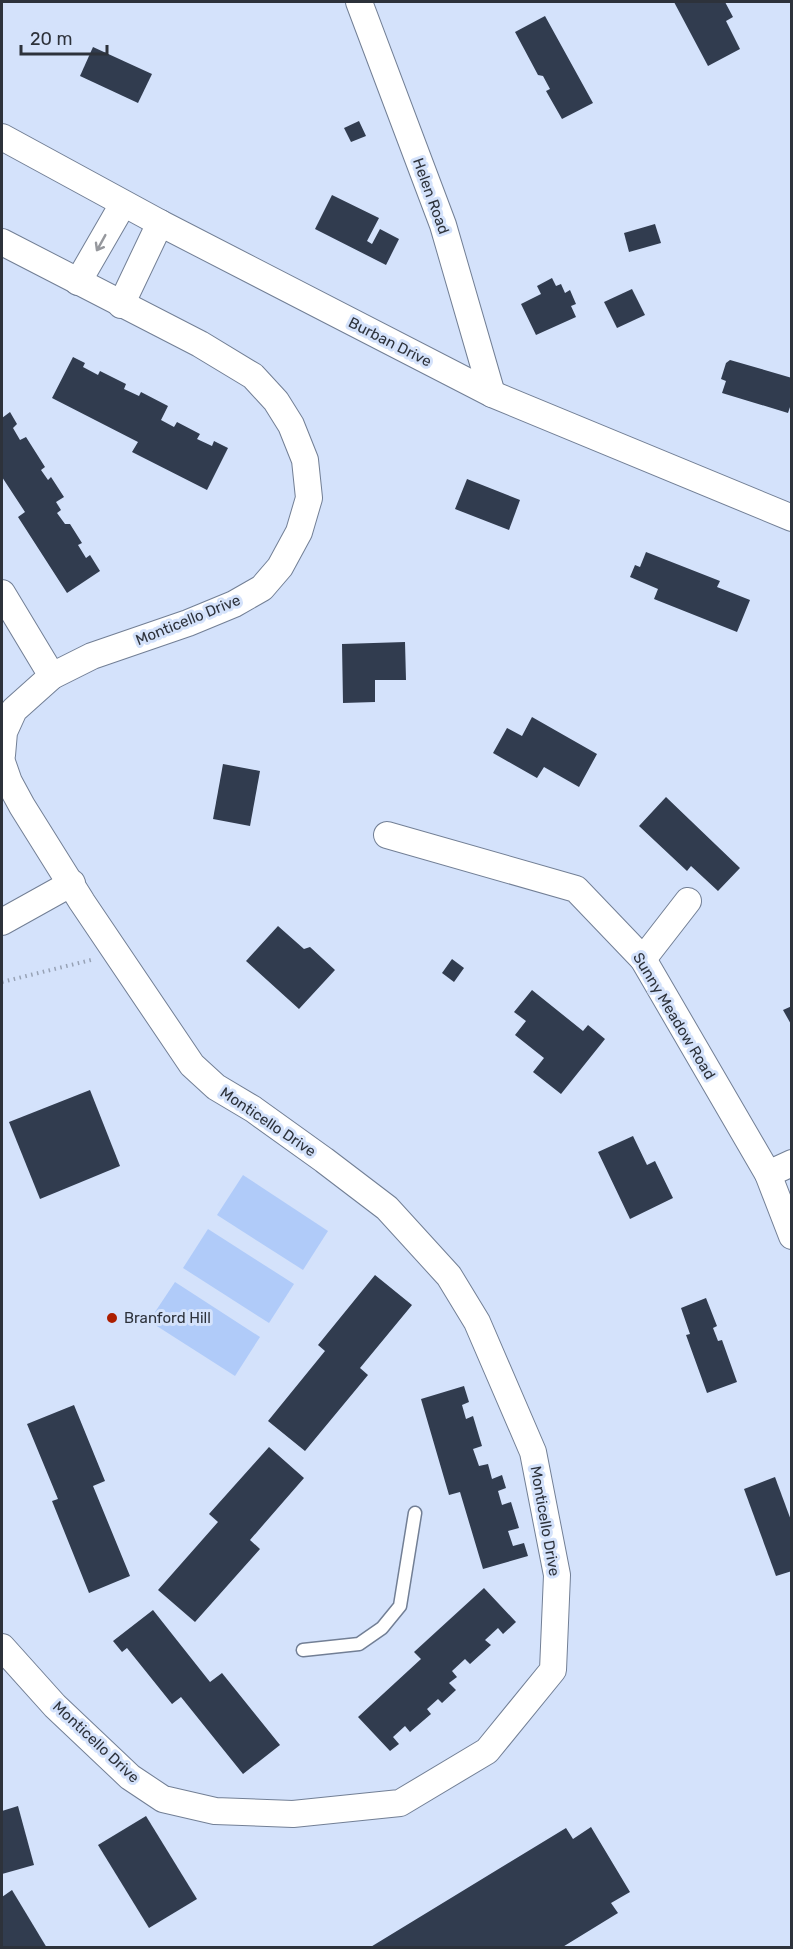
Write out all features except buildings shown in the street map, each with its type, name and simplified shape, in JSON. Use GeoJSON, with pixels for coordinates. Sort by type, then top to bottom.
{"type":"FeatureCollection","features":[{"type":"Feature","properties":{"kind":"street","name":"Helen Road"},"geometry":{"type":"LineString","coordinates":[[359,2],[443,225],[492,394]]}},
{"type":"Feature","properties":{"kind":"street","name":"Burban Drive"},"geometry":{"type":"LineString","coordinates":[[2,137],[160,224],[492,394],[792,518]]}},
{"type":"Feature","properties":{"kind":"street"},"geometry":{"type":"LineString","coordinates":[[78,282],[123,204]]}},
{"type":"Feature","properties":{"kind":"street"},"geometry":{"type":"LineString","coordinates":[[121,304],[160,224]]}},
{"type":"Feature","properties":{"kind":"street","name":"Monticello Drive"},"geometry":{"type":"LineString","coordinates":[[2,242],[200,345],[253,376],[276,401],[291,425],[305,460],[309,498],[299,532],[280,567],[262,588],[234,604],[188,623],[92,656],[52,676],[14,710],[4,732],[2,755]]}},
{"type":"Feature","properties":{"kind":"street"},"geometry":{"type":"LineString","coordinates":[[2,593],[52,676]]}},
{"type":"Feature","properties":{"kind":"street","name":"Monticello Drive"},"geometry":{"type":"LineString","coordinates":[[2,762],[9,782],[22,806],[114,952],[192,1065],[216,1087],[271,1122],[387,1208],[449,1276],[477,1322],[533,1452],[557,1575],[553,1670],[487,1752],[400,1803],[293,1814],[215,1811],[163,1799],[130,1777],[55,1706],[2,1647]]}},
{"type":"Feature","properties":{"kind":"street","name":"Sunny Meadow Road"},"geometry":{"type":"LineString","coordinates":[[387,835],[576,889],[643,959],[768,1174],[792,1236]]}},
{"type":"Feature","properties":{"kind":"street"},"geometry":{"type":"LineString","coordinates":[[2,922],[72,883]]}},
{"type":"Feature","properties":{"kind":"street"},"geometry":{"type":"LineString","coordinates":[[643,959],[688,901]]}},
{"type":"Feature","properties":{"kind":"street"},"geometry":{"type":"LineString","coordinates":[[768,1174],[792,1163]]}},
{"type":"Feature","properties":{"kind":"lane"},"geometry":{"type":"LineString","coordinates":[[303,1650],[359,1644],[382,1628],[400,1606],[415,1513]]}},
{"type":"Feature","properties":{"kind":"path"},"geometry":{"type":"LineString","coordinates":[[2,982],[78,964],[114,952]]}},
{"type":"Feature","properties":{"kind":"shaded area"},"geometry":{"type":"Polygon","coordinates":[[[243,1175],[328,1231],[303,1270],[217,1215],[243,1175]]]}},
{"type":"Feature","properties":{"kind":"shaded area"},"geometry":{"type":"Polygon","coordinates":[[[208,1229],[294,1284],[269,1323],[183,1268],[208,1229]]]}},
{"type":"Feature","properties":{"kind":"shaded area"},"geometry":{"type":"Polygon","coordinates":[[[175,1282],[260,1337],[235,1376],[149,1321],[175,1282]]]}},
{"type":"Feature","properties":{"kind":"place","name":"Branford Hill"},"geometry":{"type":"Point","coordinates":[112,1318]}}]}
